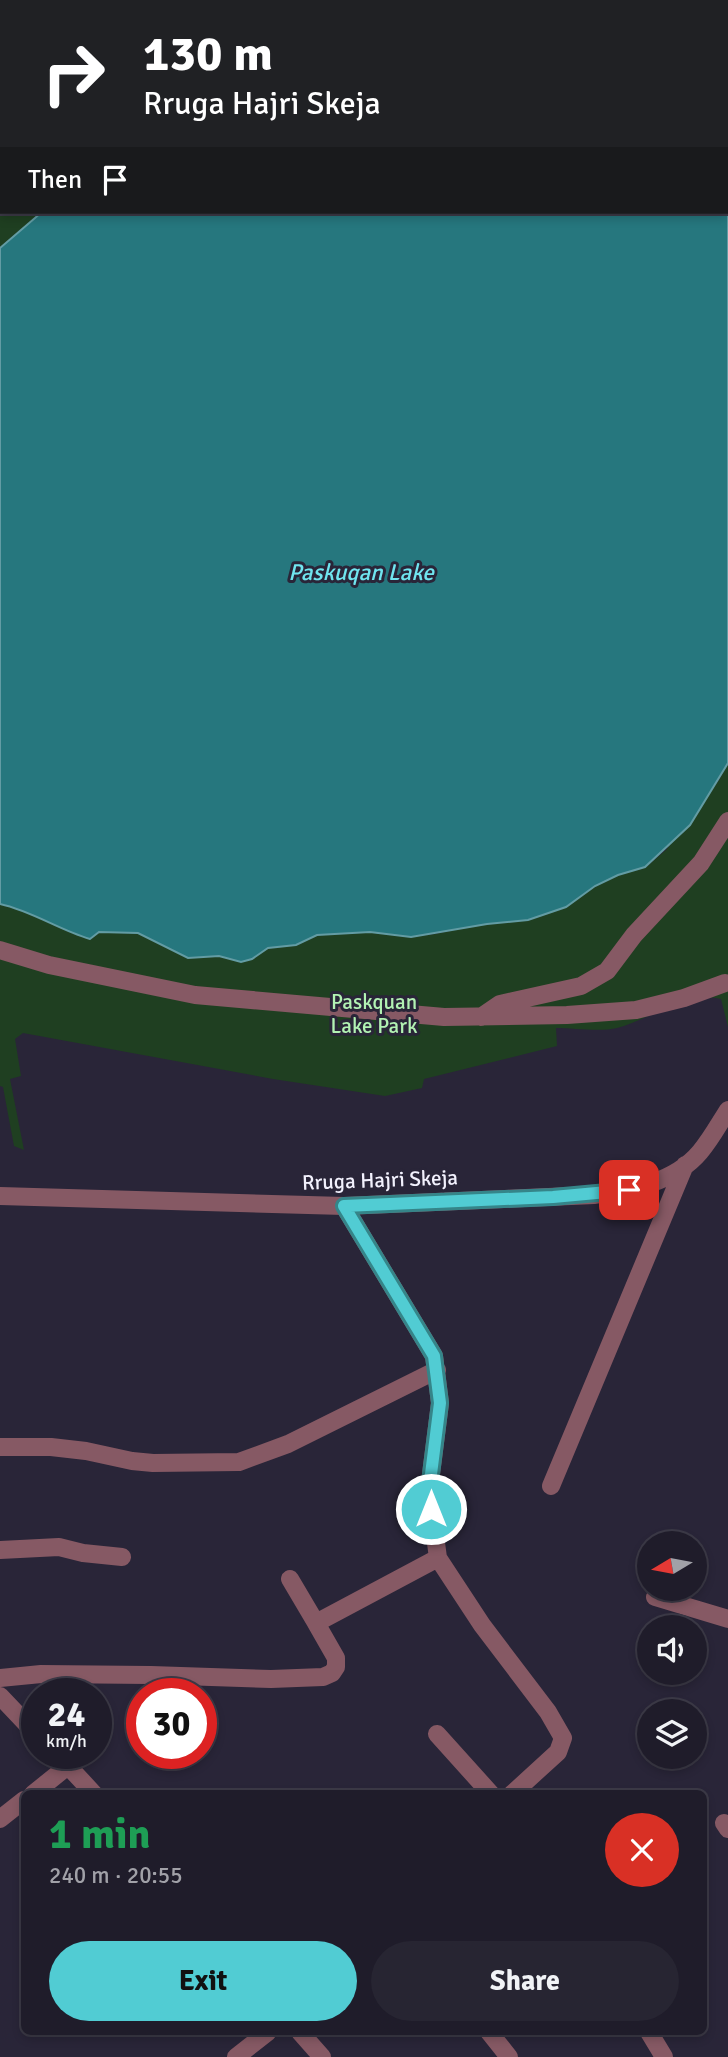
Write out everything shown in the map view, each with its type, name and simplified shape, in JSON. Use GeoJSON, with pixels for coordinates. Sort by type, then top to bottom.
{"type":"FeatureCollection","features":[{"type":"Feature","properties":{"kind":"street"},"geometry":{"type":"LineString","coordinates":[[479,1018],[500,1004],[581,986],[607,971],[634,935],[701,863],[728,821]]}},
{"type":"Feature","properties":{"kind":"street"},"geometry":{"type":"LineString","coordinates":[[0,950],[49,965],[195,995],[479,1018],[601,1014],[636,1010],[727,986]]}},
{"type":"Feature","properties":{"kind":"street","name":"Rruga Hajri Skeja"},"geometry":{"type":"LineString","coordinates":[[0,1196],[344,1206],[606,1193],[657,1182],[685,1165],[699,1153],[728,1110]]}},
{"type":"Feature","properties":{"kind":"street"},"geometry":{"type":"LineString","coordinates":[[551,1486],[685,1165]]}},
{"type":"Feature","properties":{"kind":"street"},"geometry":{"type":"LineString","coordinates":[[344,1206],[434,1356],[440,1403],[429,1490],[438,1558],[482,1625],[548,1712],[563,1738],[558,1752],[516,1790]]}},
{"type":"Feature","properties":{"kind":"street"},"geometry":{"type":"LineString","coordinates":[[0,1447],[51,1447],[153,1463],[239,1462],[288,1444],[437,1370]]}},
{"type":"Feature","properties":{"kind":"street"},"geometry":{"type":"LineString","coordinates":[[0,1550],[59,1547],[83,1553],[122,1557]]}},
{"type":"Feature","properties":{"kind":"street"},"geometry":{"type":"LineString","coordinates":[[316,1623],[438,1558]]}},
{"type":"Feature","properties":{"kind":"street"},"geometry":{"type":"LineString","coordinates":[[0,1678],[41,1674],[271,1679],[324,1677],[336,1667],[336,1658],[290,1579]]}},
{"type":"Feature","properties":{"kind":"street"},"geometry":{"type":"LineString","coordinates":[[668,1601],[728,1619]]}},
{"type":"Feature","properties":{"kind":"street"},"geometry":{"type":"LineString","coordinates":[[0,1696],[21,1718]]}},
{"type":"Feature","properties":{"kind":"street"},"geometry":{"type":"LineString","coordinates":[[437,1734],[487,1790]]}},
{"type":"Feature","properties":{"kind":"street"},"geometry":{"type":"LineString","coordinates":[[36,1790],[54,1769]]}},
{"type":"Feature","properties":{"kind":"street"},"geometry":{"type":"LineString","coordinates":[[72,1769],[90,1790]]}},
{"type":"Feature","properties":{"kind":"street"},"geometry":{"type":"LineString","coordinates":[[0,1819],[21,1802]]}},
{"type":"Feature","properties":{"kind":"street"},"geometry":{"type":"LineString","coordinates":[[236,2057],[264,2035]]}},
{"type":"Feature","properties":{"kind":"street"},"geometry":{"type":"LineString","coordinates":[[303,2035],[322,2057]]}},
{"type":"Feature","properties":{"kind":"street"},"geometry":{"type":"LineString","coordinates":[[491,2035],[509,2057]]}},
{"type":"Feature","properties":{"kind":"street"},"geometry":{"type":"LineString","coordinates":[[651,2035],[664,2057]]}},
{"type":"Feature","properties":{"kind":"green space"},"geometry":{"type":"Polygon","coordinates":[[[0,214],[40,214],[0,248],[0,214]]]}},
{"type":"Feature","properties":{"kind":"green space","name":"Paskquan Lake Park"},"geometry":{"type":"Polygon","coordinates":[[[728,763],[728,1027],[721,999],[694,999],[617,1028],[556,1028],[557,1046],[424,1079],[422,1088],[385,1096],[273,1079],[23,1033],[15,1039],[21,1076],[10,1079],[24,1150],[14,1146],[3,1087],[0,1086],[0,904],[90,939],[99,932],[138,933],[188,958],[219,956],[241,962],[252,959],[268,948],[296,945],[317,935],[370,932],[411,937],[435,934],[566,907],[595,886],[618,875],[646,867],[666,850],[719,780],[728,763]]]}},
{"type":"Feature","properties":{"kind":"water","name":"Paskuqan Lake"},"geometry":{"type":"Polygon","coordinates":[[[40,214],[728,214],[728,763],[690,825],[645,867],[618,875],[595,886],[566,907],[528,920],[411,937],[370,932],[317,935],[296,945],[268,948],[252,959],[241,962],[219,956],[188,958],[138,933],[99,932],[90,939],[0,904],[0,248],[40,214]]]}},
{"type":"Feature","properties":{"kind":"route"},"geometry":{"type":"LineString","coordinates":[[431,1509],[429,1490],[440,1403],[434,1356],[344,1206],[594,1195],[629,1190]]}}]}
